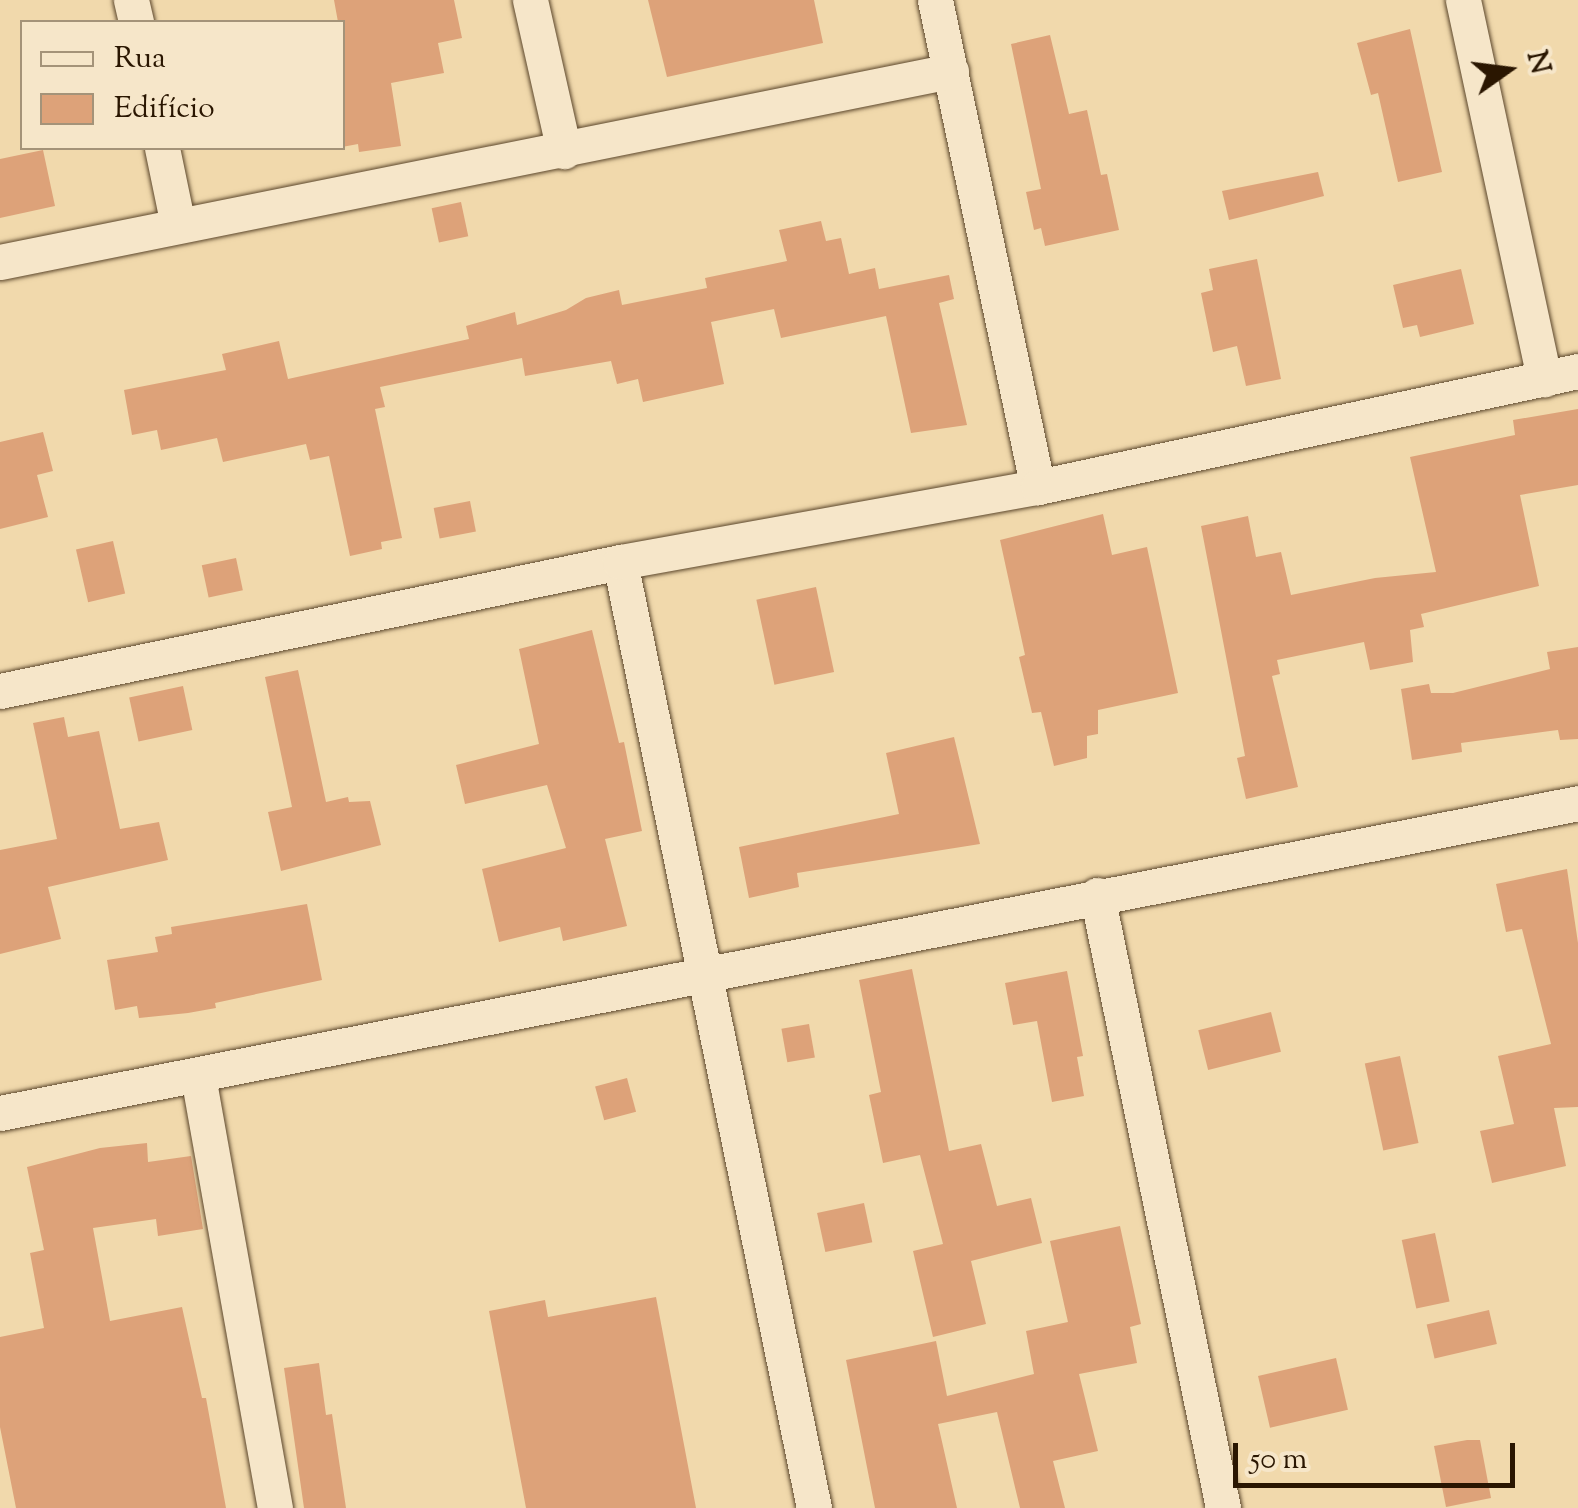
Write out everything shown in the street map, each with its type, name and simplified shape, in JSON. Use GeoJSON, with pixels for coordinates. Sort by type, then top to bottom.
{"type":"FeatureCollection","features":[{"type":"Feature","properties":{"kind":"street"},"geometry":{"type":"LineString","coordinates":[[530,0],[564,151]]}},
{"type":"Feature","properties":{"kind":"street"},"geometry":{"type":"LineString","coordinates":[[935,0],[1038,487]]}},
{"type":"Feature","properties":{"kind":"street"},"geometry":{"type":"LineString","coordinates":[[0,691],[620,562],[1038,487],[1561,375],[1463,0]]}},
{"type":"Feature","properties":{"kind":"street"},"geometry":{"type":"LineString","coordinates":[[0,262],[951,71]]}},
{"type":"Feature","properties":{"kind":"street"},"geometry":{"type":"LineString","coordinates":[[162,150],[178,224]]}},
{"type":"Feature","properties":{"kind":"street"},"geometry":{"type":"LineString","coordinates":[[620,562],[814,1508]]}},
{"type":"Feature","properties":{"kind":"street"},"geometry":{"type":"LineString","coordinates":[[0,1113],[1578,803]]}},
{"type":"Feature","properties":{"kind":"street"},"geometry":{"type":"LineString","coordinates":[[1097,895],[1223,1508]]}},
{"type":"Feature","properties":{"kind":"street"},"geometry":{"type":"LineString","coordinates":[[198,1076],[276,1508]]}},
{"type":"Feature","properties":{"kind":"building"},"geometry":{"type":"Polygon","coordinates":[[[334,0],[454,0],[462,38],[438,43],[444,73],[391,83],[401,146],[359,152],[358,144],[345,146],[345,20],[338,20],[334,0]]]}},
{"type":"Feature","properties":{"kind":"building"},"geometry":{"type":"Polygon","coordinates":[[[648,0],[814,0],[823,43],[667,77],[648,0]]]}},
{"type":"Feature","properties":{"kind":"building"},"geometry":{"type":"Polygon","coordinates":[[[1410,29],[1442,172],[1398,182],[1378,93],[1371,95],[1357,43],[1410,29]]]}},
{"type":"Feature","properties":{"kind":"building"},"geometry":{"type":"Polygon","coordinates":[[[1050,35],[1069,114],[1087,110],[1101,175],[1107,174],[1119,230],[1045,246],[1041,228],[1034,230],[1026,192],[1041,189],[1011,44],[1050,35]]]}},
{"type":"Feature","properties":{"kind":"building"},"geometry":{"type":"Polygon","coordinates":[[[43,150],[55,206],[0,218],[0,159],[43,150]]]}},
{"type":"Feature","properties":{"kind":"building"},"geometry":{"type":"Polygon","coordinates":[[[1318,172],[1324,196],[1229,220],[1222,191],[1318,172]]]}},
{"type":"Feature","properties":{"kind":"building"},"geometry":{"type":"Polygon","coordinates":[[[461,202],[468,236],[439,242],[432,208],[461,202]]]}},
{"type":"Feature","properties":{"kind":"building"},"geometry":{"type":"Polygon","coordinates":[[[821,221],[826,241],[841,238],[849,274],[875,268],[879,289],[949,275],[954,299],[939,303],[967,425],[911,433],[886,316],[781,338],[774,309],[711,322],[724,384],[643,402],[638,379],[617,384],[611,361],[525,376],[522,358],[380,387],[385,407],[375,409],[402,538],[381,542],[382,549],[350,556],[329,456],[310,460],[306,444],[223,462],[217,438],[161,450],[157,430],[132,435],[124,390],[226,370],[222,354],[279,341],[288,379],[469,339],[466,326],[515,312],[517,325],[566,310],[586,298],[619,290],[622,305],[707,288],[705,278],[787,261],[779,230],[821,221]]]}},
{"type":"Feature","properties":{"kind":"building"},"geometry":{"type":"Polygon","coordinates":[[[1257,259],[1281,379],[1246,386],[1237,346],[1213,352],[1201,293],[1213,290],[1209,269],[1257,259]]]}},
{"type":"Feature","properties":{"kind":"building"},"geometry":{"type":"Polygon","coordinates":[[[1461,269],[1474,324],[1420,337],[1417,325],[1403,328],[1393,285],[1461,269]]]}},
{"type":"Feature","properties":{"kind":"building"},"geometry":{"type":"Polygon","coordinates":[[[1578,409],[1578,485],[1520,495],[1539,586],[1421,614],[1424,627],[1410,630],[1413,662],[1370,670],[1364,642],[1277,660],[1280,674],[1272,676],[1298,787],[1246,799],[1237,758],[1245,756],[1201,526],[1248,516],[1256,557],[1281,552],[1291,595],[1375,578],[1436,572],[1410,457],[1515,435],[1513,420],[1578,409]]]}},
{"type":"Feature","properties":{"kind":"building"},"geometry":{"type":"Polygon","coordinates":[[[43,432],[53,471],[37,475],[48,517],[0,529],[0,442],[43,432]]]}},
{"type":"Feature","properties":{"kind":"building"},"geometry":{"type":"Polygon","coordinates":[[[470,501],[476,531],[440,538],[434,508],[470,501]]]}},
{"type":"Feature","properties":{"kind":"building"},"geometry":{"type":"Polygon","coordinates":[[[1103,514],[1112,555],[1147,547],[1178,693],[1098,710],[1098,734],[1087,736],[1087,758],[1054,766],[1041,712],[1032,713],[1019,657],[1025,655],[1000,540],[1103,514]]]}},
{"type":"Feature","properties":{"kind":"building"},"geometry":{"type":"Polygon","coordinates":[[[113,541],[125,594],[88,602],[76,550],[113,541]]]}},
{"type":"Feature","properties":{"kind":"building"},"geometry":{"type":"Polygon","coordinates":[[[236,558],[243,590],[209,598],[202,565],[236,558]]]}},
{"type":"Feature","properties":{"kind":"building"},"geometry":{"type":"Polygon","coordinates":[[[816,587],[834,672],[774,685],[756,600],[816,587]]]}},
{"type":"Feature","properties":{"kind":"building"},"geometry":{"type":"Polygon","coordinates":[[[592,630],[619,743],[624,742],[642,831],[605,839],[627,926],[563,941],[560,927],[499,942],[482,869],[566,848],[547,785],[465,804],[456,765],[539,744],[519,649],[592,630]]]}},
{"type":"Feature","properties":{"kind":"building"},"geometry":{"type":"Polygon","coordinates":[[[1578,647],[1578,739],[1560,740],[1558,730],[1550,731],[1461,743],[1462,752],[1412,760],[1401,689],[1429,684],[1431,693],[1453,693],[1550,669],[1547,652],[1578,647]]]}},
{"type":"Feature","properties":{"kind":"building"},"geometry":{"type":"Polygon","coordinates":[[[298,670],[326,802],[348,797],[349,802],[370,801],[381,845],[281,871],[268,812],[292,807],[265,677],[298,670]]]}},
{"type":"Feature","properties":{"kind":"building"},"geometry":{"type":"Polygon","coordinates":[[[183,686],[192,730],[139,741],[129,697],[183,686]]]}},
{"type":"Feature","properties":{"kind":"building"},"geometry":{"type":"Polygon","coordinates":[[[64,717],[68,737],[99,731],[120,829],[159,822],[168,860],[48,887],[61,939],[0,954],[0,850],[57,839],[33,723],[64,717]]]}},
{"type":"Feature","properties":{"kind":"building"},"geometry":{"type":"Polygon","coordinates":[[[954,737],[980,844],[797,873],[799,887],[749,898],[739,847],[899,814],[886,753],[954,737]]]}},
{"type":"Feature","properties":{"kind":"building"},"geometry":{"type":"Polygon","coordinates":[[[1567,869],[1578,943],[1578,1107],[1554,1108],[1566,1166],[1492,1183],[1480,1131],[1514,1124],[1498,1056],[1551,1044],[1522,929],[1506,932],[1496,884],[1567,869]]]}},
{"type":"Feature","properties":{"kind":"building"},"geometry":{"type":"Polygon","coordinates":[[[307,904],[322,980],[215,1003],[216,1008],[188,1013],[139,1018],[137,1006],[115,1010],[107,960],[158,952],[155,937],[172,934],[171,927],[307,904]]]}},
{"type":"Feature","properties":{"kind":"building"},"geometry":{"type":"Polygon","coordinates":[[[912,969],[949,1151],[981,1144],[997,1206],[1031,1198],[1042,1243],[971,1261],[986,1324],[933,1337],[913,1251],[943,1244],[920,1155],[883,1163],[869,1095],[881,1092],[859,980],[912,969]]]}},
{"type":"Feature","properties":{"kind":"building"},"geometry":{"type":"Polygon","coordinates":[[[1067,971],[1083,1056],[1077,1057],[1084,1096],[1052,1102],[1037,1021],[1013,1025],[1005,983],[1067,971]]]}},
{"type":"Feature","properties":{"kind":"building"},"geometry":{"type":"Polygon","coordinates":[[[1271,1012],[1281,1052],[1208,1070],[1198,1030],[1271,1012]]]}},
{"type":"Feature","properties":{"kind":"building"},"geometry":{"type":"Polygon","coordinates":[[[809,1024],[815,1057],[787,1062],[781,1029],[809,1024]]]}},
{"type":"Feature","properties":{"kind":"building"},"geometry":{"type":"Polygon","coordinates":[[[1400,1056],[1419,1143],[1383,1151],[1365,1063],[1400,1056]]]}},
{"type":"Feature","properties":{"kind":"building"},"geometry":{"type":"Polygon","coordinates":[[[627,1078],[636,1112],[604,1120],[595,1087],[627,1078]]]}},
{"type":"Feature","properties":{"kind":"building"},"geometry":{"type":"Polygon","coordinates":[[[147,1143],[148,1162],[191,1156],[203,1229],[158,1236],[156,1219],[93,1228],[110,1321],[182,1307],[202,1398],[206,1398],[226,1508],[16,1508],[0,1427],[0,1337],[44,1328],[30,1253],[44,1250],[27,1167],[100,1148],[147,1143]]]}},
{"type":"Feature","properties":{"kind":"building"},"geometry":{"type":"Polygon","coordinates":[[[864,1203],[872,1242],[825,1252],[817,1213],[864,1203]]]}},
{"type":"Feature","properties":{"kind":"building"},"geometry":{"type":"Polygon","coordinates":[[[1120,1226],[1141,1324],[1130,1327],[1137,1363],[1079,1374],[1098,1451],[1053,1461],[1065,1508],[1020,1508],[997,1412],[938,1424],[957,1508],[875,1508],[846,1360],[936,1341],[947,1396],[1034,1374],[1026,1331],[1068,1322],[1050,1241],[1120,1226]]]}},
{"type":"Feature","properties":{"kind":"building"},"geometry":{"type":"Polygon","coordinates":[[[1435,1233],[1450,1301],[1416,1309],[1402,1240],[1435,1233]]]}},
{"type":"Feature","properties":{"kind":"building"},"geometry":{"type":"Polygon","coordinates":[[[656,1297],[696,1508],[526,1508],[489,1311],[545,1300],[548,1317],[656,1297]]]}},
{"type":"Feature","properties":{"kind":"building"},"geometry":{"type":"Polygon","coordinates":[[[1489,1310],[1497,1344],[1435,1358],[1427,1324],[1489,1310]]]}},
{"type":"Feature","properties":{"kind":"building"},"geometry":{"type":"Polygon","coordinates":[[[1336,1358],[1348,1410],[1270,1428],[1258,1376],[1336,1358]]]}},
{"type":"Feature","properties":{"kind":"building"},"geometry":{"type":"Polygon","coordinates":[[[319,1363],[326,1415],[332,1414],[346,1508],[304,1508],[284,1368],[319,1363]]]}},
{"type":"Feature","properties":{"kind":"building"},"geometry":{"type":"Polygon","coordinates":[[[1480,1440],[1491,1498],[1446,1507],[1434,1446],[1480,1440]]]}}]}
